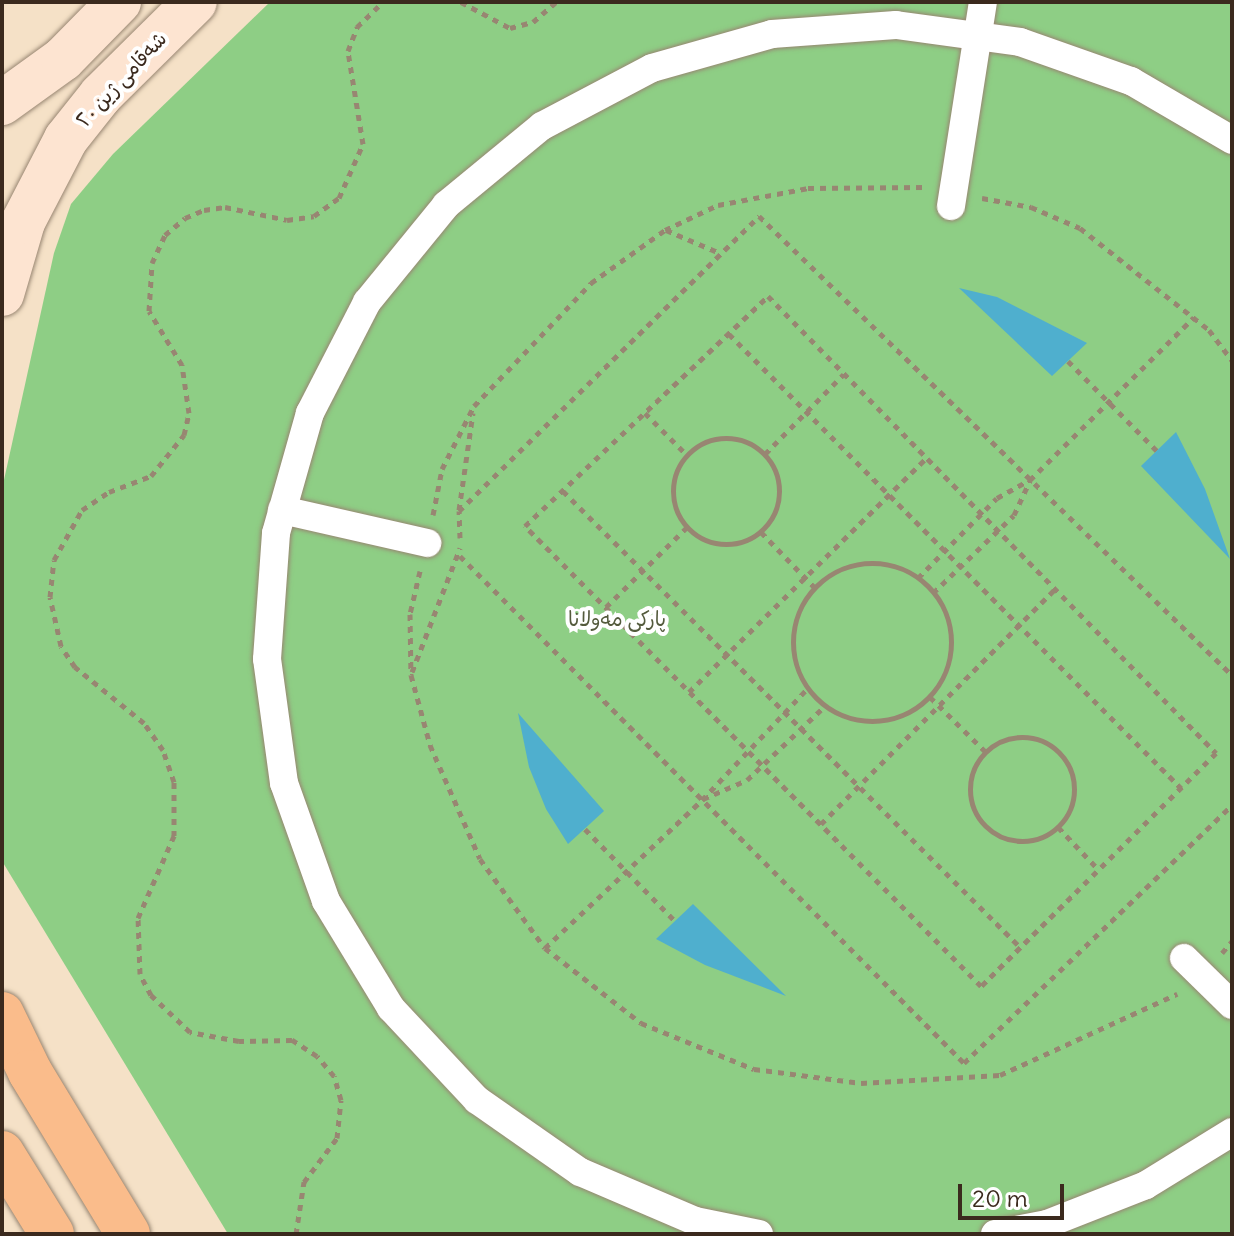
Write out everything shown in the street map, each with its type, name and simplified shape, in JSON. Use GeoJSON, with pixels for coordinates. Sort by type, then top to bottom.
{"type":"FeatureCollection","features":[{"type":"Feature","properties":{"kind":"main road"},"geometry":{"type":"LineString","coordinates":[[2,103],[63,59],[119,2]]}},
{"type":"Feature","properties":{"kind":"main road","name":"شەقامی ژین ٢٠"},"geometry":{"type":"LineString","coordinates":[[2,294],[23,222],[66,139],[101,95],[195,2]]}},
{"type":"Feature","properties":{"kind":"main road"},"geometry":{"type":"LineString","coordinates":[[2,1014],[30,1072],[128,1234]]}},
{"type":"Feature","properties":{"kind":"main road"},"geometry":{"type":"LineString","coordinates":[[2,1153],[52,1234]]}},
{"type":"Feature","properties":{"kind":"street"},"geometry":{"type":"LineString","coordinates":[[952,199],[983,2]]}},
{"type":"Feature","properties":{"kind":"street"},"geometry":{"type":"LineString","coordinates":[[759,1234],[695,1221],[580,1172],[477,1100],[391,1008],[326,901],[284,783],[267,659],[282,510],[310,413],[367,302],[446,205],[542,126],[652,68],[772,34],[896,25],[1020,42],[1131,81],[1232,140]]}},
{"type":"Feature","properties":{"kind":"street"},"geometry":{"type":"LineString","coordinates":[[282,510],[427,543]]}},
{"type":"Feature","properties":{"kind":"street"},"geometry":{"type":"LineString","coordinates":[[1184,958],[1232,1005]]}},
{"type":"Feature","properties":{"kind":"street"},"geometry":{"type":"LineString","coordinates":[[995,1234],[1047,1224],[1146,1185],[1232,1132]]}},
{"type":"Feature","properties":{"kind":"path"},"geometry":{"type":"LineString","coordinates":[[296,1234],[304,1182],[337,1138],[341,1100],[334,1076],[317,1056],[292,1040],[239,1041],[190,1032],[151,995],[140,974],[138,918],[174,836],[174,782],[163,750],[144,723],[83,674],[61,646],[50,597],[54,560],[82,510],[109,492],[151,476],[184,435],[189,413],[182,365],[149,311],[152,263],[165,235],[185,218],[204,210],[225,207],[287,220],[314,216],[339,198],[363,144],[348,51],[357,27],[383,2]]}},
{"type":"Feature","properties":{"kind":"path"},"geometry":{"type":"LineString","coordinates":[[461,2],[510,28],[533,22],[556,2]]}},
{"type":"Feature","properties":{"kind":"path"},"geometry":{"type":"LineString","coordinates":[[442,469],[474,406],[591,283],[665,230],[718,205],[808,188],[909,186],[952,199],[1031,207],[1080,228],[1194,317],[1232,360]]}},
{"type":"Feature","properties":{"kind":"path"},"geometry":{"type":"LineString","coordinates":[[459,511],[759,216],[1232,675]]}},
{"type":"Feature","properties":{"kind":"path"},"geometry":{"type":"LineString","coordinates":[[665,230],[720,253]]}},
{"type":"Feature","properties":{"kind":"path"},"geometry":{"type":"LineString","coordinates":[[768,296],[1216,753],[981,986],[525,526],[729,334],[768,296]]}},
{"type":"Feature","properties":{"kind":"path"},"geometry":{"type":"LineString","coordinates":[[918,578],[982,514],[1030,480],[1194,317]]}},
{"type":"Feature","properties":{"kind":"path"},"geometry":{"type":"LineString","coordinates":[[729,334],[1181,788]]}},
{"type":"Feature","properties":{"kind":"path"},"geometry":{"type":"LineString","coordinates":[[1068,361],[1157,451]]}},
{"type":"Feature","properties":{"kind":"path"},"geometry":{"type":"LineString","coordinates":[[765,454],[844,374]]}},
{"type":"Feature","properties":{"kind":"path"},"geometry":{"type":"LineString","coordinates":[[411,675],[460,556],[459,511],[474,406]]}},
{"type":"Feature","properties":{"kind":"path"},"geometry":{"type":"LineString","coordinates":[[645,413],[687,455]]}},
{"type":"Feature","properties":{"kind":"path"},"geometry":{"type":"LineString","coordinates":[[717,438],[735,438],[765,454],[779,485],[772,518],[761,532],[728,545],[710,543],[687,527],[675,505],[673,487],[687,455],[717,438]]}},
{"type":"Feature","properties":{"kind":"path"},"geometry":{"type":"LineString","coordinates":[[689,692],[926,458]]}},
{"type":"Feature","properties":{"kind":"path"},"geometry":{"type":"LineString","coordinates":[[933,593],[1014,515],[1030,480]]}},
{"type":"Feature","properties":{"kind":"path"},"geometry":{"type":"LineString","coordinates":[[563,491],[1020,947]]}},
{"type":"Feature","properties":{"kind":"path"},"geometry":{"type":"LineString","coordinates":[[606,607],[687,527]]}},
{"type":"Feature","properties":{"kind":"path"},"geometry":{"type":"LineString","coordinates":[[761,532],[815,588]]}},
{"type":"Feature","properties":{"kind":"path"},"geometry":{"type":"LineString","coordinates":[[460,556],[964,1063],[965,1077]]}},
{"type":"Feature","properties":{"kind":"path"},"geometry":{"type":"LineString","coordinates":[[875,562],[918,578],[933,593],[950,625],[951,651],[944,676],[930,697],[909,713],[885,721],[860,721],[825,706],[800,676],[793,636],[805,597],[815,588],[848,566],[875,562]]}},
{"type":"Feature","properties":{"kind":"path"},"geometry":{"type":"LineString","coordinates":[[821,824],[1055,589]]}},
{"type":"Feature","properties":{"kind":"path"},"geometry":{"type":"LineString","coordinates":[[410,614],[411,675],[430,745],[480,859],[545,948],[641,1023],[754,1069],[861,1083],[1000,1075],[1142,1014]]}},
{"type":"Feature","properties":{"kind":"path"},"geometry":{"type":"LineString","coordinates":[[545,948],[702,800],[746,749],[808,688]]}},
{"type":"Feature","properties":{"kind":"path"},"geometry":{"type":"LineString","coordinates":[[930,697],[986,752]]}},
{"type":"Feature","properties":{"kind":"path"},"geometry":{"type":"LineString","coordinates":[[702,800],[747,780],[825,706]]}},
{"type":"Feature","properties":{"kind":"path"},"geometry":{"type":"LineString","coordinates":[[1027,737],[1059,752],[1073,782],[1073,798],[1058,827],[1029,841],[1013,841],[984,826],[969,793],[971,775],[986,752],[1008,739],[1027,737]]}},
{"type":"Feature","properties":{"kind":"path"},"geometry":{"type":"LineString","coordinates":[[964,1063],[1232,805]]}},
{"type":"Feature","properties":{"kind":"path"},"geometry":{"type":"LineString","coordinates":[[1058,827],[1098,869]]}},
{"type":"Feature","properties":{"kind":"path"},"geometry":{"type":"LineString","coordinates":[[585,829],[675,921]]}},
{"type":"Feature","properties":{"kind":"green space","name":"پارکی مەولانا"},"geometry":{"type":"Polygon","coordinates":[[[270,2],[1232,2],[1232,1230],[1228,1234],[228,1234],[2,861],[2,489],[54,253],[71,204],[113,154],[270,2]]]}},
{"type":"Feature","properties":{"kind":"water"},"geometry":{"type":"Polygon","coordinates":[[[959,288],[997,297],[1087,343],[1052,376],[959,288]]]}},
{"type":"Feature","properties":{"kind":"water"},"geometry":{"type":"Polygon","coordinates":[[[1176,432],[1205,489],[1230,559],[1141,466],[1176,432]]]}},
{"type":"Feature","properties":{"kind":"water"},"geometry":{"type":"Polygon","coordinates":[[[518,713],[604,811],[568,844],[546,809],[529,767],[518,713]]]}},
{"type":"Feature","properties":{"kind":"water"},"geometry":{"type":"Polygon","coordinates":[[[693,904],[786,996],[705,965],[656,939],[693,904]]]}}]}
